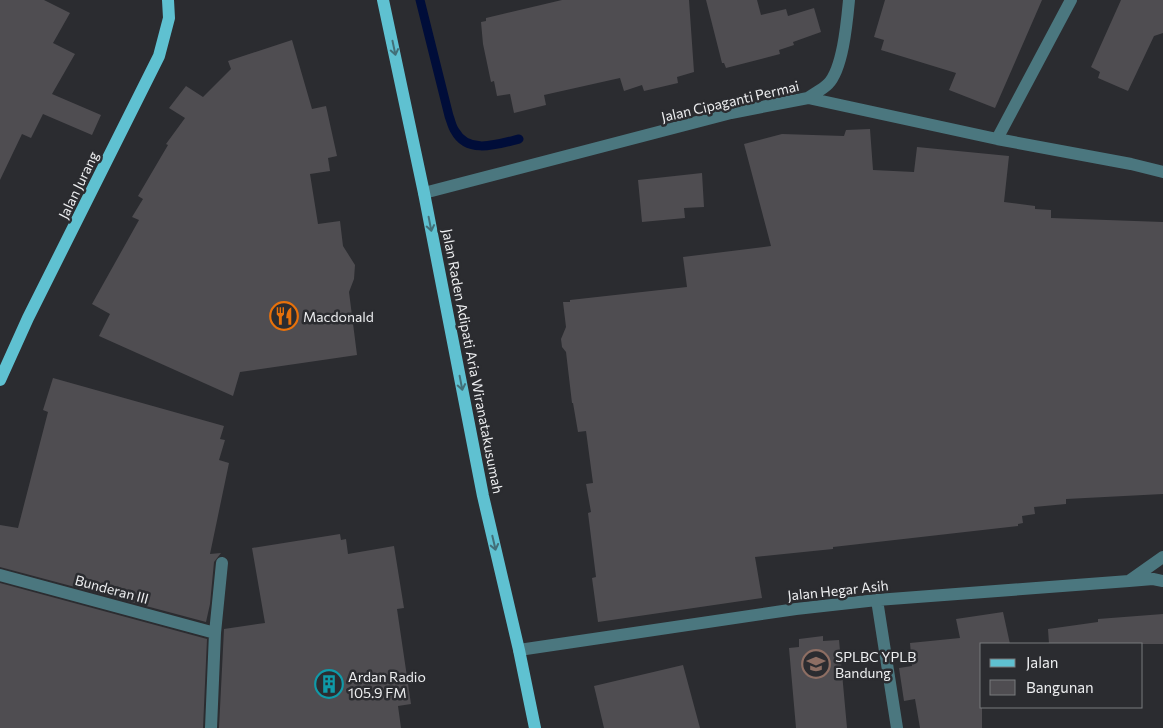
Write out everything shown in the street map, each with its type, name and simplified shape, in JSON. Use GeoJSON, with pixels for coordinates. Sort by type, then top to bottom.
{"type":"FeatureCollection","features":[{"type":"Feature","properties":{"kind":"main road","name":"Jalan Jurang"},"geometry":{"type":"LineString","coordinates":[[0,380],[28,318],[159,56],[169,18],[168,0]]}},
{"type":"Feature","properties":{"kind":"main road","name":"Jalan Raden Adipati Aria Wiranatakusumah"},"geometry":{"type":"LineString","coordinates":[[383,0],[424,193],[483,496],[535,728]]}},
{"type":"Feature","properties":{"kind":"street"},"geometry":{"type":"LineString","coordinates":[[808,98],[828,84],[836,72],[845,33],[849,0]]}},
{"type":"Feature","properties":{"kind":"street"},"geometry":{"type":"LineString","coordinates":[[997,139],[1071,0]]}},
{"type":"Feature","properties":{"kind":"street","name":"Jalan Cipaganti Permai"},"geometry":{"type":"LineString","coordinates":[[424,193],[732,113],[808,98],[997,139],[1131,164],[1163,172]]}},
{"type":"Feature","properties":{"kind":"street"},"geometry":{"type":"LineString","coordinates":[[1130,580],[1163,557]]}},
{"type":"Feature","properties":{"kind":"street"},"geometry":{"type":"LineString","coordinates":[[212,728],[215,633],[222,563]]}},
{"type":"Feature","properties":{"kind":"street","name":"Bunderan III"},"geometry":{"type":"LineString","coordinates":[[0,575],[215,633]]}},
{"type":"Feature","properties":{"kind":"street","name":"Jalan Hegar Asih"},"geometry":{"type":"LineString","coordinates":[[519,650],[796,609],[877,600],[1130,580],[1153,579],[1163,581]]}},
{"type":"Feature","properties":{"kind":"street"},"geometry":{"type":"LineString","coordinates":[[877,600],[897,728]]}},
{"type":"Feature","properties":{"kind":"building"},"geometry":{"type":"Polygon","coordinates":[[[0,0],[44,0],[70,13],[53,43],[75,54],[52,94],[101,115],[92,135],[43,114],[31,138],[22,134],[0,180],[0,0]]]}},
{"type":"Feature","properties":{"kind":"building"},"geometry":{"type":"Polygon","coordinates":[[[562,0],[689,0],[694,72],[677,77],[678,83],[644,91],[642,85],[624,91],[620,78],[544,95],[546,105],[514,113],[510,94],[497,96],[494,81],[491,82],[483,44],[481,22],[486,21],[486,18],[562,0]]]}},
{"type":"Feature","properties":{"kind":"building"},"geometry":{"type":"Polygon","coordinates":[[[706,0],[757,0],[761,15],[786,9],[788,16],[814,8],[821,32],[793,42],[794,45],[779,50],[780,54],[726,68],[724,63],[722,63],[706,0]]]}},
{"type":"Feature","properties":{"kind":"building"},"geometry":{"type":"Polygon","coordinates":[[[885,0],[1042,0],[995,108],[949,90],[956,73],[881,50],[884,40],[874,37],[885,0]]]}},
{"type":"Feature","properties":{"kind":"building"},"geometry":{"type":"Polygon","coordinates":[[[1121,0],[1163,0],[1163,33],[1154,36],[1128,91],[1098,78],[1100,72],[1091,67],[1121,0]]]}},
{"type":"Feature","properties":{"kind":"building"},"geometry":{"type":"Polygon","coordinates":[[[292,40],[312,109],[326,106],[337,156],[328,158],[330,171],[310,174],[318,224],[340,221],[343,246],[355,265],[354,279],[349,292],[357,355],[240,372],[233,396],[99,336],[110,314],[92,304],[139,220],[132,217],[143,199],[138,196],[168,145],[166,144],[185,118],[169,108],[186,86],[203,97],[231,69],[228,61],[292,40]]]}},
{"type":"Feature","properties":{"kind":"building"},"geometry":{"type":"Polygon","coordinates":[[[870,129],[873,170],[914,172],[917,147],[1009,156],[1004,202],[1035,206],[1035,209],[1051,210],[1051,218],[1163,222],[1163,494],[1066,499],[1066,504],[1034,507],[1035,514],[1022,516],[1023,523],[1018,524],[1018,526],[755,557],[762,598],[598,622],[592,578],[596,577],[588,513],[591,512],[586,484],[593,483],[586,431],[578,432],[572,403],[566,352],[562,347],[561,339],[566,327],[563,302],[687,287],[683,257],[771,246],[744,144],[782,134],[844,136],[846,130],[870,129]]]}},
{"type":"Feature","properties":{"kind":"building"},"geometry":{"type":"Polygon","coordinates":[[[702,173],[704,207],[684,208],[685,218],[642,222],[638,180],[702,173]]]}},
{"type":"Feature","properties":{"kind":"building"},"geometry":{"type":"Polygon","coordinates":[[[53,378],[224,426],[220,439],[225,440],[219,460],[229,463],[210,554],[221,553],[214,562],[210,604],[206,622],[0,567],[0,525],[18,528],[48,412],[43,410],[53,378]]]}},
{"type":"Feature","properties":{"kind":"building"},"geometry":{"type":"Polygon","coordinates":[[[340,534],[341,540],[346,539],[348,554],[394,546],[404,608],[397,609],[411,704],[398,706],[401,728],[219,728],[224,629],[265,623],[252,548],[340,534]]]}},
{"type":"Feature","properties":{"kind":"building"},"geometry":{"type":"Polygon","coordinates":[[[0,583],[207,639],[203,728],[0,728],[0,583]]]}},
{"type":"Feature","properties":{"kind":"building"},"geometry":{"type":"Polygon","coordinates":[[[1003,612],[1010,643],[980,643],[980,708],[982,708],[982,728],[920,728],[915,699],[904,701],[899,668],[912,666],[910,643],[960,638],[956,619],[1003,612]]]}},
{"type":"Feature","properties":{"kind":"building"},"geometry":{"type":"Polygon","coordinates":[[[1163,614],[1163,644],[1049,643],[1048,629],[1098,622],[1098,619],[1163,614]]]}},
{"type":"Feature","properties":{"kind":"building","name":"SPLBC YPLB Bandung"},"geometry":{"type":"Polygon","coordinates":[[[823,636],[823,641],[839,640],[847,728],[796,728],[789,648],[799,647],[799,639],[823,636]]]}},
{"type":"Feature","properties":{"kind":"building"},"geometry":{"type":"Polygon","coordinates":[[[683,665],[700,728],[604,728],[594,686],[683,665]]]}},
{"type":"Feature","properties":{"kind":"waterway"},"geometry":{"type":"LineString","coordinates":[[420,0],[449,116],[455,131],[468,143],[475,145],[493,145],[519,139]]}},
{"type":"Feature","properties":{"kind":"place","name":"Macdonald"},"geometry":{"type":"Point","coordinates":[284,316]}},
{"type":"Feature","properties":{"kind":"place","name":"SPLBC YPLB Bandung"},"geometry":{"type":"Point","coordinates":[816,664]}},
{"type":"Feature","properties":{"kind":"place","name":"Ardan Radio 105.9 FM"},"geometry":{"type":"Point","coordinates":[329,684]}}]}
